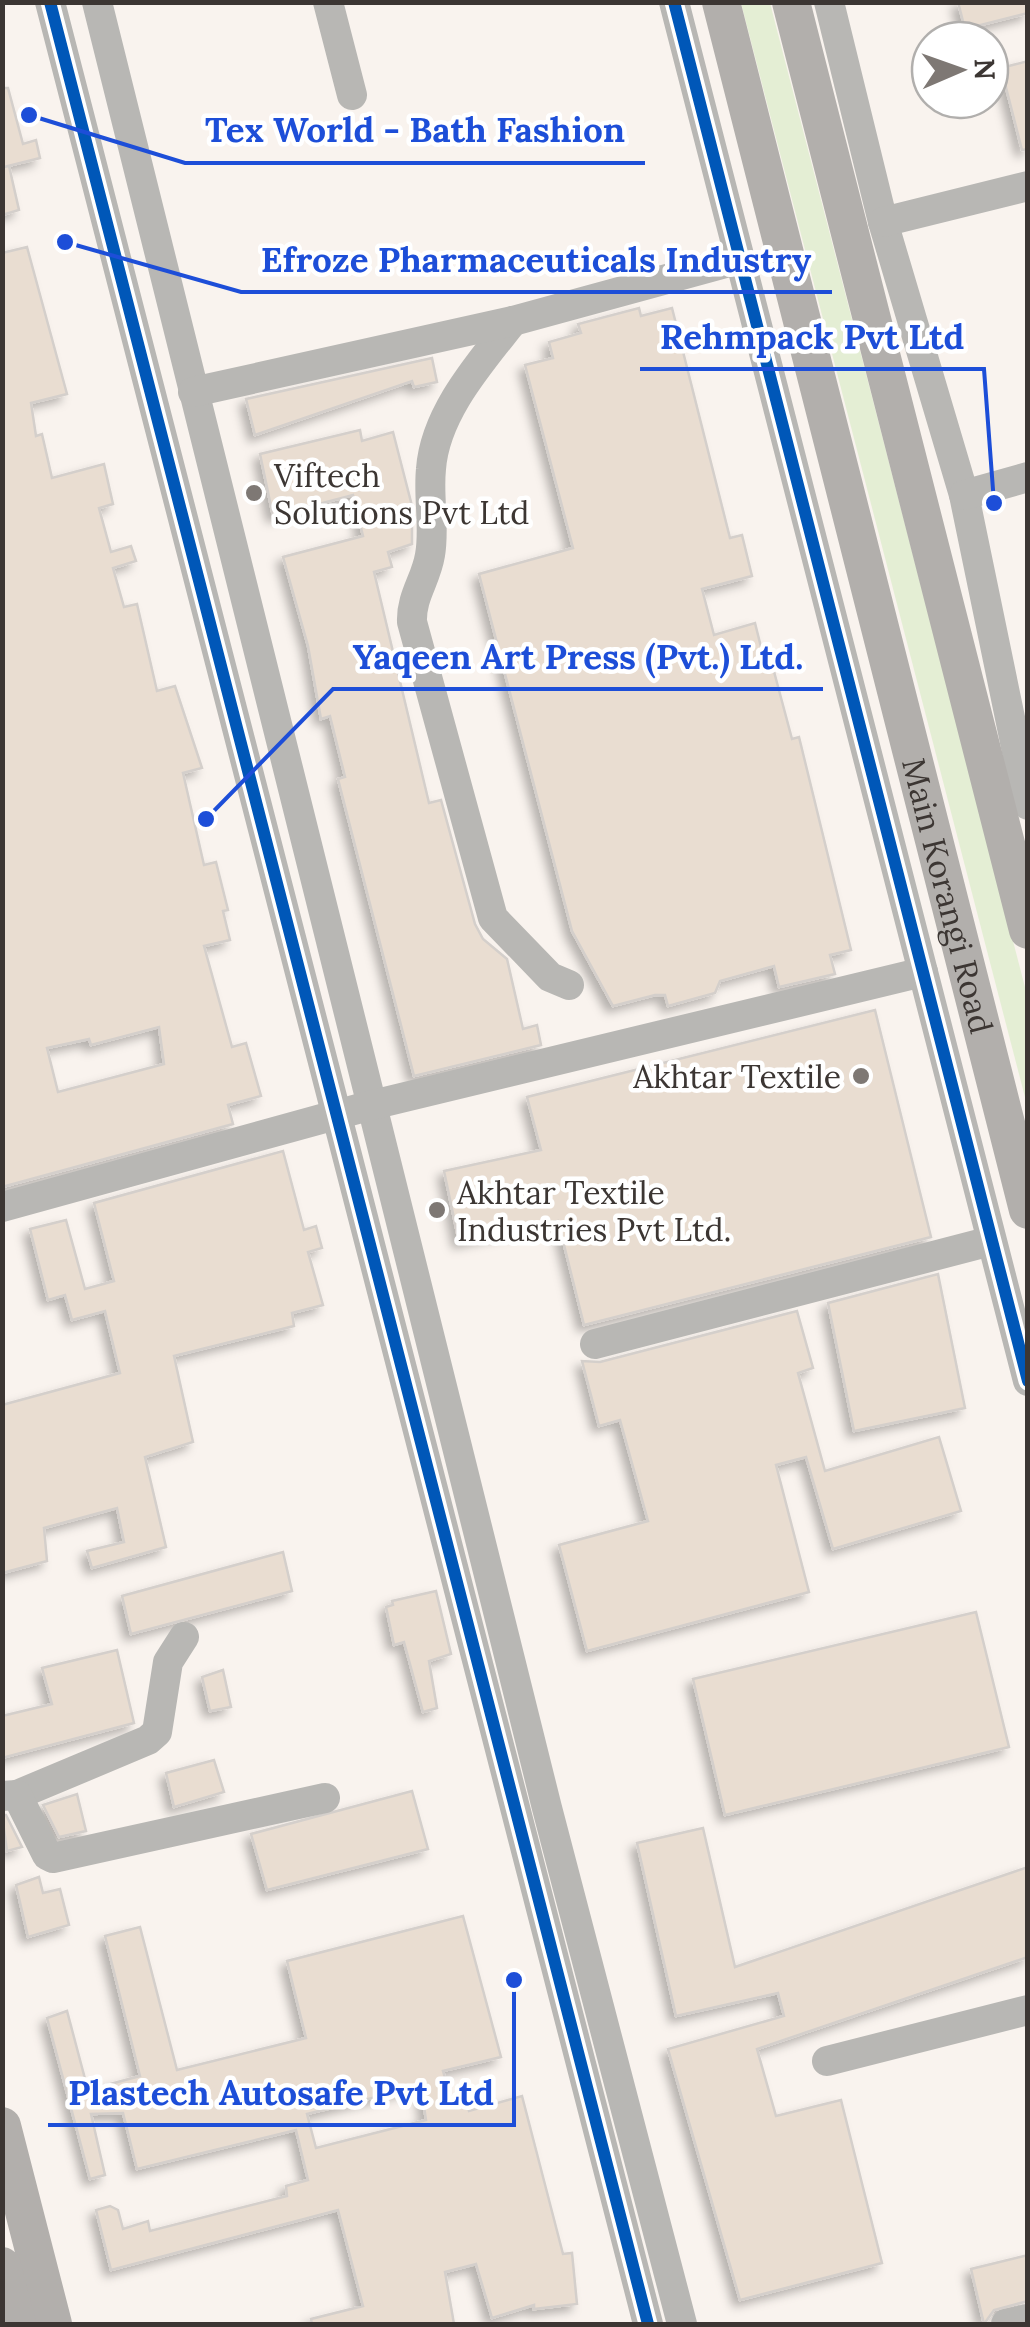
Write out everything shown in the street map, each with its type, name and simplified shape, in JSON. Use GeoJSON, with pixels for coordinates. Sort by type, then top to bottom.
{"type":"FeatureCollection","features":[{"type":"Feature","properties":{"kind":"main road","name":"Main Korangi Road"},"geometry":{"type":"LineString","coordinates":[[721,2],[1028,1210]]}},
{"type":"Feature","properties":{"kind":"main road","name":"Main Korangi Road"},"geometry":{"type":"LineString","coordinates":[[791,2],[1028,930]]}},
{"type":"Feature","properties":{"kind":"main road"},"geometry":{"type":"LineString","coordinates":[[2,2126],[52,2324]]}},
{"type":"Feature","properties":{"kind":"main road"},"geometry":{"type":"LineString","coordinates":[[2,2266],[17,2324]]}},
{"type":"Feature","properties":{"kind":"street"},"geometry":{"type":"LineString","coordinates":[[50,2],[648,2324]]}},
{"type":"Feature","properties":{"kind":"street"},"geometry":{"type":"LineString","coordinates":[[97,2],[682,2324]]}},
{"type":"Feature","properties":{"kind":"street"},"geometry":{"type":"LineString","coordinates":[[328,2],[352,95]]}},
{"type":"Feature","properties":{"kind":"street"},"geometry":{"type":"LineString","coordinates":[[674,2],[1028,1381]]}},
{"type":"Feature","properties":{"kind":"street"},"geometry":{"type":"LineString","coordinates":[[829,2],[883,222],[964,495],[1028,804]]}},
{"type":"Feature","properties":{"kind":"street"},"geometry":{"type":"LineString","coordinates":[[883,222],[1028,186]]}},
{"type":"Feature","properties":{"kind":"street"},"geometry":{"type":"LineString","coordinates":[[193,392],[514,321],[740,259]]}},
{"type":"Feature","properties":{"kind":"street"},"geometry":{"type":"LineString","coordinates":[[514,321],[482,361],[436,438],[430,467],[430,554],[416,592],[412,622],[493,918],[550,977],[568,985]]}},
{"type":"Feature","properties":{"kind":"street"},"geometry":{"type":"LineString","coordinates":[[144,369],[186,359]]}},
{"type":"Feature","properties":{"kind":"street"},"geometry":{"type":"LineString","coordinates":[[964,495],[1028,477]]}},
{"type":"Feature","properties":{"kind":"street"},"geometry":{"type":"LineString","coordinates":[[932,559],[977,550]]}},
{"type":"Feature","properties":{"kind":"street"},"geometry":{"type":"LineString","coordinates":[[825,592],[870,580]]}},
{"type":"Feature","properties":{"kind":"street"},"geometry":{"type":"LineString","coordinates":[[250,780],[288,768]]}},
{"type":"Feature","properties":{"kind":"street"},"geometry":{"type":"LineString","coordinates":[[2,1207],[337,1118],[372,1105],[922,972]]}},
{"type":"Feature","properties":{"kind":"street"},"geometry":{"type":"LineString","coordinates":[[595,1344],[991,1240]]}},
{"type":"Feature","properties":{"kind":"street"},"geometry":{"type":"LineString","coordinates":[[184,1637],[168,1662],[157,1732],[148,1740],[10,1795],[47,1855],[53,1858],[325,1798]]}},
{"type":"Feature","properties":{"kind":"street"},"geometry":{"type":"LineString","coordinates":[[826,2062],[1028,2010]]}},
{"type":"Feature","properties":{"kind":"street"},"geometry":{"type":"LineString","coordinates":[[1006,2324],[1028,2319]]}},
{"type":"Feature","properties":{"kind":"green space"},"geometry":{"type":"Polygon","coordinates":[[[741,3],[770,3],[1027,995],[1027,1105],[741,3]]]}},
{"type":"Feature","properties":{"kind":"building"},"geometry":{"type":"Polygon","coordinates":[[[958,2],[1028,2],[1028,13],[1000,20],[963,20],[958,2]]]}},
{"type":"Feature","properties":{"kind":"building"},"geometry":{"type":"Polygon","coordinates":[[[1028,61],[1028,149],[1022,150],[1010,103],[1010,66],[1028,61]]]}},
{"type":"Feature","properties":{"kind":"building"},"geometry":{"type":"Polygon","coordinates":[[[2,88],[8,88],[23,144],[36,140],[40,158],[4,167],[9,166],[19,210],[2,215],[2,88]]]}},
{"type":"Feature","properties":{"kind":"building"},"geometry":{"type":"Polygon","coordinates":[[[27,247],[67,394],[31,403],[36,436],[42,434],[52,478],[104,464],[113,504],[99,508],[111,552],[131,546],[136,561],[113,568],[124,607],[137,604],[157,691],[175,686],[202,768],[183,773],[204,865],[216,862],[228,910],[223,911],[230,940],[204,946],[232,1047],[246,1043],[261,1096],[228,1105],[233,1124],[2,1187],[2,253],[27,247]],[[159,1027],[91,1045],[89,1039],[47,1048],[58,1092],[164,1064],[159,1027]]]}},
{"type":"Feature","properties":{"kind":"building"},"geometry":{"type":"Polygon","coordinates":[[[639,308],[641,316],[672,308],[730,538],[742,535],[752,576],[702,589],[714,635],[755,623],[762,651],[768,649],[792,739],[799,737],[851,950],[830,955],[835,974],[779,987],[774,966],[720,981],[715,993],[668,1006],[665,995],[655,995],[613,1006],[572,931],[479,574],[573,548],[525,365],[553,358],[549,342],[581,333],[578,324],[639,308]]]}},
{"type":"Feature","properties":{"kind":"building"},"geometry":{"type":"Polygon","coordinates":[[[432,358],[437,382],[414,387],[412,381],[255,435],[246,399],[432,358]]]}},
{"type":"Feature","properties":{"kind":"building"},"geometry":{"type":"Polygon","coordinates":[[[360,430],[362,441],[393,432],[412,506],[412,544],[388,552],[392,567],[374,572],[429,803],[441,800],[475,924],[483,939],[507,959],[523,1029],[537,1025],[541,1045],[414,1076],[338,779],[345,777],[330,716],[321,719],[308,646],[283,557],[363,536],[353,495],[273,516],[260,454],[360,430]]]}},
{"type":"Feature","properties":{"kind":"building"},"geometry":{"type":"Polygon","coordinates":[[[875,1010],[931,1237],[584,1325],[558,1221],[459,1242],[444,1171],[541,1150],[527,1097],[875,1010]]]}},
{"type":"Feature","properties":{"kind":"building"},"geometry":{"type":"Polygon","coordinates":[[[283,1151],[304,1230],[316,1226],[322,1248],[308,1252],[323,1305],[292,1313],[294,1326],[174,1356],[193,1442],[145,1457],[166,1547],[92,1568],[87,1551],[124,1542],[117,1508],[44,1528],[47,1561],[2,1573],[2,1405],[120,1373],[105,1311],[72,1320],[65,1295],[48,1300],[30,1229],[66,1220],[85,1289],[114,1281],[94,1203],[283,1151]]]}},
{"type":"Feature","properties":{"kind":"building"},"geometry":{"type":"Polygon","coordinates":[[[938,1274],[965,1408],[854,1431],[828,1303],[938,1274]]]}},
{"type":"Feature","properties":{"kind":"building"},"geometry":{"type":"Polygon","coordinates":[[[797,1311],[813,1368],[798,1373],[825,1471],[939,1437],[961,1511],[833,1549],[806,1457],[776,1465],[809,1592],[587,1651],[559,1545],[648,1521],[620,1420],[599,1426],[582,1361],[600,1362],[797,1311]]]}},
{"type":"Feature","properties":{"kind":"building"},"geometry":{"type":"Polygon","coordinates":[[[283,1552],[292,1591],[131,1634],[122,1596],[283,1552]]]}},
{"type":"Feature","properties":{"kind":"building"},"geometry":{"type":"Polygon","coordinates":[[[436,1591],[451,1654],[429,1661],[437,1708],[423,1712],[404,1642],[394,1645],[386,1607],[393,1605],[392,1601],[436,1591]]]}},
{"type":"Feature","properties":{"kind":"building"},"geometry":{"type":"Polygon","coordinates":[[[976,1612],[1009,1747],[725,1815],[693,1679],[976,1612]]]}},
{"type":"Feature","properties":{"kind":"building"},"geometry":{"type":"Polygon","coordinates":[[[117,1650],[134,1723],[2,1758],[2,1716],[52,1704],[42,1668],[117,1650]]]}},
{"type":"Feature","properties":{"kind":"building"},"geometry":{"type":"Polygon","coordinates":[[[223,1670],[231,1707],[210,1711],[202,1677],[223,1670]]]}},
{"type":"Feature","properties":{"kind":"building"},"geometry":{"type":"Polygon","coordinates":[[[214,1760],[224,1792],[174,1807],[166,1773],[214,1760]]]}},
{"type":"Feature","properties":{"kind":"building"},"geometry":{"type":"Polygon","coordinates":[[[412,1791],[428,1849],[267,1890],[251,1834],[412,1791]]]}},
{"type":"Feature","properties":{"kind":"building"},"geometry":{"type":"Polygon","coordinates":[[[77,1794],[86,1831],[59,1837],[43,1805],[77,1794]]]}},
{"type":"Feature","properties":{"kind":"building"},"geometry":{"type":"Polygon","coordinates":[[[2,1815],[6,1815],[22,1847],[7,1851],[2,1815]]]}},
{"type":"Feature","properties":{"kind":"building"},"geometry":{"type":"Polygon","coordinates":[[[703,1828],[735,1967],[1028,1867],[1028,1957],[757,2049],[776,2116],[841,2100],[882,2263],[740,2300],[668,2049],[784,2016],[778,1993],[676,2016],[637,1843],[703,1828]]]}},
{"type":"Feature","properties":{"kind":"building"},"geometry":{"type":"Polygon","coordinates":[[[39,1877],[43,1893],[60,1889],[69,1925],[28,1937],[16,1885],[39,1877]]]}},
{"type":"Feature","properties":{"kind":"building"},"geometry":{"type":"Polygon","coordinates":[[[463,1916],[501,2057],[443,2071],[453,2106],[467,2102],[469,2111],[522,2096],[563,2254],[572,2253],[577,2304],[534,2309],[534,2305],[492,2318],[476,2264],[445,2272],[454,2324],[312,2324],[311,2319],[363,2306],[338,2210],[111,2270],[96,2210],[110,2206],[118,2210],[123,2229],[148,2221],[150,2231],[287,2196],[286,2186],[308,2180],[296,2130],[137,2169],[123,2113],[91,2114],[105,2175],[90,2179],[47,2018],[67,2011],[88,2090],[140,2076],[105,1936],[140,1927],[177,2070],[306,2038],[287,1961],[463,1916]],[[421,2086],[307,2114],[316,2148],[426,2120],[421,2086]]]}},
{"type":"Feature","properties":{"kind":"building"},"geometry":{"type":"Polygon","coordinates":[[[1028,2255],[1028,2301],[994,2310],[984,2324],[971,2269],[1028,2255]]]}},
{"type":"Feature","properties":{"kind":"cycle path"},"geometry":{"type":"LineString","coordinates":[[50,2],[648,2324]]}},
{"type":"Feature","properties":{"kind":"cycle path"},"geometry":{"type":"LineString","coordinates":[[674,2],[1028,1381]]}},
{"type":"Feature","properties":{"kind":"place","name":"Tex World - Bath Fashion"},"geometry":{"type":"Point","coordinates":[29,115]}},
{"type":"Feature","properties":{"kind":"place","name":"Efroze Pharmaceuticals Industry"},"geometry":{"type":"Point","coordinates":[65,242]}},
{"type":"Feature","properties":{"kind":"place","name":"Viftech Solutions Pvt Ltd"},"geometry":{"type":"Point","coordinates":[254,493]}},
{"type":"Feature","properties":{"kind":"place","name":"Rehmpack Pvt Ltd"},"geometry":{"type":"Point","coordinates":[994,503]}},
{"type":"Feature","properties":{"kind":"place","name":"Yaqeen Art Press (Pvt.) Ltd."},"geometry":{"type":"Point","coordinates":[206,819]}},
{"type":"Feature","properties":{"kind":"place","name":"Akhtar Textile"},"geometry":{"type":"Point","coordinates":[861,1076]}},
{"type":"Feature","properties":{"kind":"place","name":"Akhtar Textile Industries Pvt Ltd."},"geometry":{"type":"Point","coordinates":[437,1210]}},
{"type":"Feature","properties":{"kind":"place","name":"Plastech Autosafe Pvt Ltd"},"geometry":{"type":"Point","coordinates":[514,1980]}}]}
